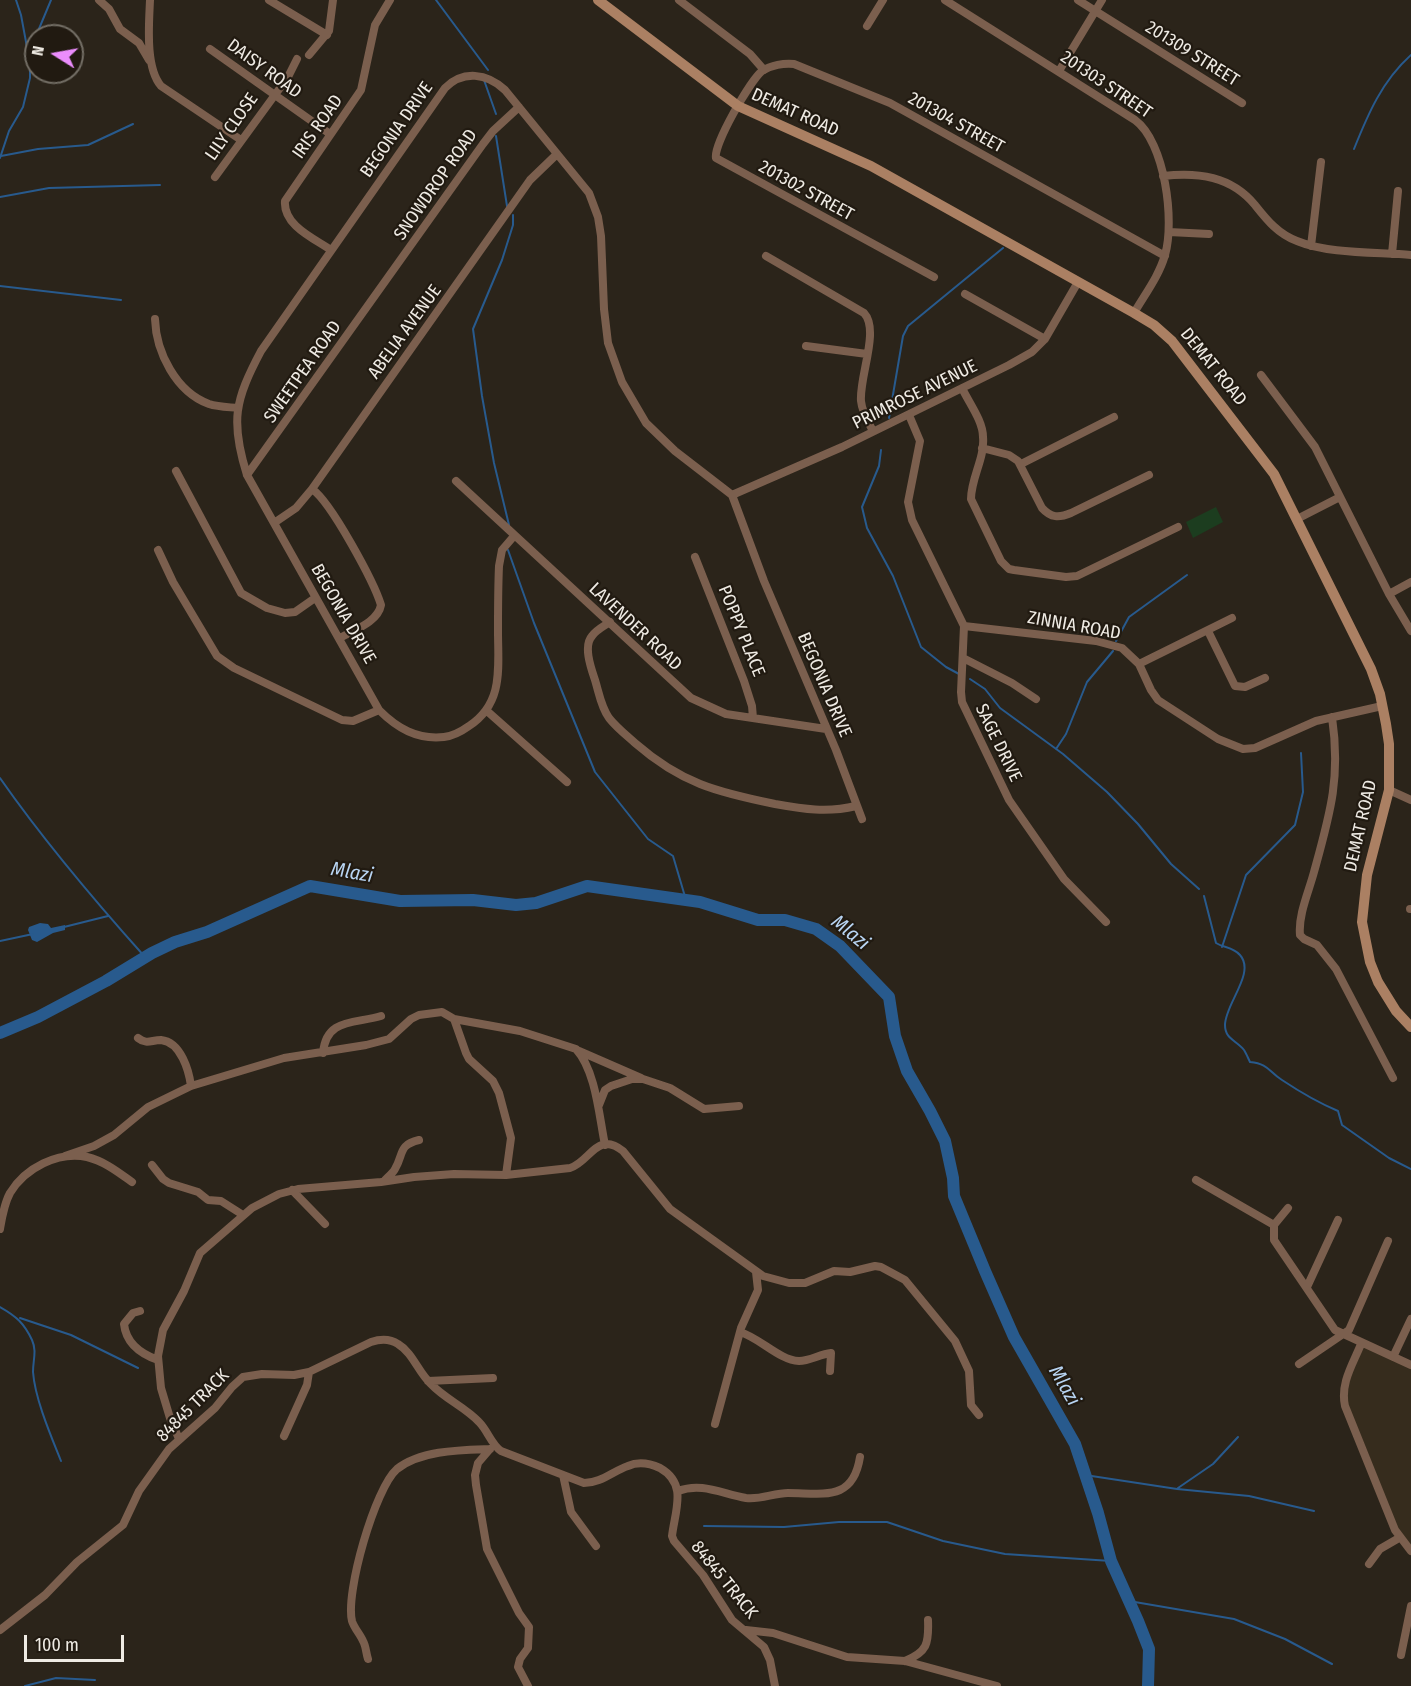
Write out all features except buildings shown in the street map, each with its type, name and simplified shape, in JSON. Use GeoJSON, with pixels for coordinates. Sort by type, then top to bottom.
{"type":"FeatureCollection","features":[{"type":"Feature","properties":{"kind":"street"},"geometry":{"type":"LineString","coordinates":[[99,0],[108,9],[120,29],[143,48],[152,64]]}},
{"type":"Feature","properties":{"kind":"street"},"geometry":{"type":"LineString","coordinates":[[150,0],[152,64],[155,80],[160,86],[241,140]]}},
{"type":"Feature","properties":{"kind":"street"},"geometry":{"type":"LineString","coordinates":[[269,0],[327,34]]}},
{"type":"Feature","properties":{"kind":"street"},"geometry":{"type":"LineString","coordinates":[[309,55],[327,34],[332,18],[333,0]]}},
{"type":"Feature","properties":{"kind":"street","name":"IRIS ROAD"},"geometry":{"type":"LineString","coordinates":[[331,250],[291,222],[284,207],[286,199],[361,90],[375,25],[390,0]]}},
{"type":"Feature","properties":{"kind":"street","name":"DEMAT ROAD"},"geometry":{"type":"LineString","coordinates":[[598,0],[738,106],[871,166],[1134,313],[1162,331],[1181,351],[1267,463],[1365,657],[1382,706],[1389,744],[1389,790],[1367,875],[1362,922],[1367,952],[1378,982],[1396,1011],[1411,1027]]}},
{"type":"Feature","properties":{"kind":"street"},"geometry":{"type":"LineString","coordinates":[[680,0],[746,50],[764,70],[750,85],[738,106]]}},
{"type":"Feature","properties":{"kind":"street"},"geometry":{"type":"LineString","coordinates":[[867,26],[884,0]]}},
{"type":"Feature","properties":{"kind":"street","name":"201303 STREET"},"geometry":{"type":"LineString","coordinates":[[945,0],[1143,126],[1156,149],[1163,176],[1169,232],[1165,256],[1134,313]]}},
{"type":"Feature","properties":{"kind":"street","name":"201309 STREET"},"geometry":{"type":"LineString","coordinates":[[1078,0],[1242,103]]}},
{"type":"Feature","properties":{"kind":"street"},"geometry":{"type":"LineString","coordinates":[[1059,71],[1102,0]]}},
{"type":"Feature","properties":{"kind":"street","name":"DAISY ROAD"},"geometry":{"type":"LineString","coordinates":[[210,49],[330,134]]}},
{"type":"Feature","properties":{"kind":"street","name":"LILY CLOSE"},"geometry":{"type":"LineString","coordinates":[[215,177],[288,77],[297,59]]}},
{"type":"Feature","properties":{"kind":"street","name":"201304 STREET"},"geometry":{"type":"LineString","coordinates":[[764,70],[780,64],[794,64],[881,99],[1165,256]]}},
{"type":"Feature","properties":{"kind":"street","name":"BEGONIA DRIVE"},"geometry":{"type":"LineString","coordinates":[[514,536],[502,550],[499,566],[498,683],[487,711],[463,730],[446,736],[432,738],[414,735],[399,728],[379,710],[247,475],[236,431],[237,408],[244,382],[261,351],[450,83],[472,75],[488,78],[501,86],[589,194],[598,217],[601,236],[608,343],[622,382],[646,423],[675,452],[732,495],[764,581],[836,750],[855,806],[862,819]]}},
{"type":"Feature","properties":{"kind":"street","name":"201302 STREET"},"geometry":{"type":"LineString","coordinates":[[738,106],[717,146],[715,155],[719,161],[934,277]]}},
{"type":"Feature","properties":{"kind":"street","name":"SNOWDROP ROAD"},"geometry":{"type":"LineString","coordinates":[[384,285],[493,131],[519,107]]}},
{"type":"Feature","properties":{"kind":"street","name":"ABELIA AVENUE"},"geometry":{"type":"LineString","coordinates":[[274,523],[297,508],[312,489],[530,180],[557,154]]}},
{"type":"Feature","properties":{"kind":"street"},"geometry":{"type":"LineString","coordinates":[[1311,246],[1321,162]]}},
{"type":"Feature","properties":{"kind":"street"},"geometry":{"type":"LineString","coordinates":[[1163,176],[1191,174],[1221,180],[1246,196],[1283,234],[1311,246],[1411,255]]}},
{"type":"Feature","properties":{"kind":"street"},"geometry":{"type":"LineString","coordinates":[[1392,254],[1398,190]]}},
{"type":"Feature","properties":{"kind":"street"},"geometry":{"type":"LineString","coordinates":[[1169,232],[1209,234]]}},
{"type":"Feature","properties":{"kind":"street"},"geometry":{"type":"LineString","coordinates":[[766,256],[864,313],[871,324],[861,402],[873,431]]}},
{"type":"Feature","properties":{"kind":"street","name":"PRIMROSE AVENUE"},"geometry":{"type":"LineString","coordinates":[[732,495],[804,465],[1023,357],[1045,339],[1078,282]]}},
{"type":"Feature","properties":{"kind":"street","name":"SWEETPEA ROAD"},"geometry":{"type":"LineString","coordinates":[[247,475],[384,285]]}},
{"type":"Feature","properties":{"kind":"street"},"geometry":{"type":"LineString","coordinates":[[965,294],[1045,339]]}},
{"type":"Feature","properties":{"kind":"street"},"geometry":{"type":"LineString","coordinates":[[155,319],[157,338],[168,367],[175,377],[206,402],[237,408]]}},
{"type":"Feature","properties":{"kind":"street"},"geometry":{"type":"LineString","coordinates":[[806,346],[867,354]]}},
{"type":"Feature","properties":{"kind":"street"},"geometry":{"type":"LineString","coordinates":[[1261,375],[1315,447],[1389,594],[1411,631]]}},
{"type":"Feature","properties":{"kind":"street"},"geometry":{"type":"LineString","coordinates":[[962,388],[984,437],[971,499],[1001,561],[1009,569],[1056,576],[1077,576],[1178,527]]}},
{"type":"Feature","properties":{"kind":"street","name":"SAGE DRIVE"},"geometry":{"type":"LineString","coordinates":[[909,415],[920,441],[908,496],[909,509],[912,520],[964,626],[962,702],[1009,800],[1064,879],[1106,922]]}},
{"type":"Feature","properties":{"kind":"street"},"geometry":{"type":"LineString","coordinates":[[1021,464],[1114,417]]}},
{"type":"Feature","properties":{"kind":"street"},"geometry":{"type":"LineString","coordinates":[[982,448],[1009,455],[1021,464],[1042,508],[1047,514],[1058,517],[1071,513],[1149,475]]}},
{"type":"Feature","properties":{"kind":"street"},"geometry":{"type":"LineString","coordinates":[[176,471],[242,593],[267,608],[285,613],[295,612],[315,598]]}},
{"type":"Feature","properties":{"kind":"street","name":"LAVENDER ROAD"},"geometry":{"type":"LineString","coordinates":[[456,481],[691,698],[726,714],[826,729]]}},
{"type":"Feature","properties":{"kind":"street"},"geometry":{"type":"LineString","coordinates":[[312,489],[322,497],[333,513],[368,576],[381,605],[378,615],[372,620],[340,638]]}},
{"type":"Feature","properties":{"kind":"street"},"geometry":{"type":"LineString","coordinates":[[1297,519],[1340,497]]}},
{"type":"Feature","properties":{"kind":"street"},"geometry":{"type":"LineString","coordinates":[[158,550],[209,645],[224,662],[342,720],[354,721],[379,710]]}},
{"type":"Feature","properties":{"kind":"street","name":"POPPY PLACE"},"geometry":{"type":"LineString","coordinates":[[695,557],[744,681],[752,706],[753,718]]}},
{"type":"Feature","properties":{"kind":"street"},"geometry":{"type":"LineString","coordinates":[[1389,594],[1411,582]]}},
{"type":"Feature","properties":{"kind":"street"},"geometry":{"type":"LineString","coordinates":[[1139,664],[1232,618]]}},
{"type":"Feature","properties":{"kind":"street"},"geometry":{"type":"LineString","coordinates":[[610,622],[592,635],[589,640],[588,656],[603,707],[615,725],[660,763],[705,788],[733,796],[817,811],[839,810],[855,806]]}},
{"type":"Feature","properties":{"kind":"street","name":"ZINNIA ROAD"},"geometry":{"type":"LineString","coordinates":[[964,626],[1096,641],[1122,648],[1139,664],[1150,690],[1158,700],[1218,739],[1238,748],[1255,748],[1302,726],[1382,706]]}},
{"type":"Feature","properties":{"kind":"street"},"geometry":{"type":"LineString","coordinates":[[1208,631],[1235,686],[1245,687],[1264,678]]}},
{"type":"Feature","properties":{"kind":"street"},"geometry":{"type":"LineString","coordinates":[[963,658],[1012,683],[1036,699]]}},
{"type":"Feature","properties":{"kind":"street"},"geometry":{"type":"LineString","coordinates":[[487,711],[567,782]]}},
{"type":"Feature","properties":{"kind":"street"},"geometry":{"type":"LineString","coordinates":[[1332,717],[1336,752],[1334,796],[1303,915],[1300,935],[1317,945],[1336,969],[1393,1078]]}},
{"type":"Feature","properties":{"kind":"street"},"geometry":{"type":"LineString","coordinates":[[1389,790],[1408,799],[1411,790]]}},
{"type":"Feature","properties":{"kind":"street"},"geometry":{"type":"LineString","coordinates":[[0,1229],[10,1192],[22,1178],[41,1164],[88,1149],[114,1135],[148,1107],[191,1086],[284,1058],[323,1053],[389,1039],[411,1019],[419,1015],[442,1012],[454,1018],[520,1031],[570,1046],[670,1088],[704,1109],[739,1106]]}},
{"type":"Feature","properties":{"kind":"street"},"geometry":{"type":"LineString","coordinates":[[323,1053],[326,1039],[334,1027],[381,1017]]}},
{"type":"Feature","properties":{"kind":"street"},"geometry":{"type":"LineString","coordinates":[[454,1018],[469,1059],[493,1081],[499,1093],[511,1138],[506,1175]]}},
{"type":"Feature","properties":{"kind":"street"},"geometry":{"type":"LineString","coordinates":[[138,1038],[146,1043],[164,1041],[173,1046],[188,1068],[191,1086]]}},
{"type":"Feature","properties":{"kind":"street"},"geometry":{"type":"LineString","coordinates":[[579,1051],[592,1082],[599,1107],[605,1145]]}},
{"type":"Feature","properties":{"kind":"street"},"geometry":{"type":"LineString","coordinates":[[599,1107],[605,1090],[611,1086],[643,1078]]}},
{"type":"Feature","properties":{"kind":"street"},"geometry":{"type":"LineString","coordinates":[[384,1181],[394,1171],[403,1148],[419,1140]]}},
{"type":"Feature","properties":{"kind":"street"},"geometry":{"type":"LineString","coordinates":[[179,1439],[165,1402],[158,1360],[163,1330],[187,1285],[200,1253],[243,1215],[279,1194],[292,1190],[454,1174],[534,1173],[577,1166],[592,1150],[605,1145],[612,1145],[623,1151],[670,1209],[727,1248],[756,1272],[771,1279],[797,1284],[820,1279],[834,1271],[849,1272],[875,1266],[908,1283],[955,1341],[969,1371],[972,1405],[979,1415]]}},
{"type":"Feature","properties":{"kind":"street"},"geometry":{"type":"LineString","coordinates":[[65,1156],[94,1159],[132,1182]]}},
{"type":"Feature","properties":{"kind":"street"},"geometry":{"type":"LineString","coordinates":[[152,1165],[169,1183],[198,1192],[208,1200],[221,1200],[243,1215]]}},
{"type":"Feature","properties":{"kind":"street"},"geometry":{"type":"LineString","coordinates":[[1196,1180],[1274,1226]]}},
{"type":"Feature","properties":{"kind":"street"},"geometry":{"type":"LineString","coordinates":[[292,1190],[325,1224]]}},
{"type":"Feature","properties":{"kind":"street"},"geometry":{"type":"LineString","coordinates":[[1287,1208],[1274,1226],[1274,1240],[1330,1324],[1361,1344],[1411,1365]]}},
{"type":"Feature","properties":{"kind":"street"},"geometry":{"type":"LineString","coordinates":[[1307,1287],[1338,1220]]}},
{"type":"Feature","properties":{"kind":"street"},"geometry":{"type":"LineString","coordinates":[[1299,1364],[1349,1330],[1388,1241]]}},
{"type":"Feature","properties":{"kind":"street"},"geometry":{"type":"LineString","coordinates":[[715,1424],[740,1332],[758,1290],[756,1272]]}},
{"type":"Feature","properties":{"kind":"street"},"geometry":{"type":"LineString","coordinates":[[140,1311],[133,1313],[124,1324],[125,1334],[145,1355],[158,1360]]}},
{"type":"Feature","properties":{"kind":"street"},"geometry":{"type":"LineString","coordinates":[[1393,1357],[1411,1319]]}},
{"type":"Feature","properties":{"kind":"street"},"geometry":{"type":"LineString","coordinates":[[740,1332],[753,1336],[790,1359],[803,1360],[831,1353],[830,1371]]}},
{"type":"Feature","properties":{"kind":"street","name":"84845 TRACK"},"geometry":{"type":"LineString","coordinates":[[0,1630],[45,1595],[77,1562],[123,1525],[139,1491],[152,1471],[179,1439],[215,1408],[243,1377],[262,1374],[294,1376],[309,1372],[379,1339],[388,1340],[403,1348],[428,1381],[478,1421],[490,1436],[492,1447],[584,1483],[591,1483],[631,1464],[643,1462],[656,1466],[674,1479],[678,1491],[672,1536],[674,1541],[703,1575],[728,1614],[764,1647],[770,1660],[775,1686]]}},
{"type":"Feature","properties":{"kind":"street"},"geometry":{"type":"LineString","coordinates":[[1361,1344],[1345,1382],[1343,1396],[1355,1434],[1399,1538],[1411,1551]]}},
{"type":"Feature","properties":{"kind":"street"},"geometry":{"type":"LineString","coordinates":[[284,1436],[307,1385],[309,1372]]}},
{"type":"Feature","properties":{"kind":"street"},"geometry":{"type":"LineString","coordinates":[[428,1381],[493,1378]]}},
{"type":"Feature","properties":{"kind":"street"},"geometry":{"type":"LineString","coordinates":[[368,1659],[364,1642],[352,1620],[351,1601],[359,1556],[384,1487],[396,1470],[432,1454],[492,1447]]}},
{"type":"Feature","properties":{"kind":"street"},"geometry":{"type":"LineString","coordinates":[[492,1447],[478,1463],[475,1475],[483,1533],[490,1556],[500,1571],[519,1613],[529,1627],[528,1648],[520,1659],[518,1667],[528,1686]]}},
{"type":"Feature","properties":{"kind":"street"},"geometry":{"type":"LineString","coordinates":[[678,1491],[686,1488],[709,1488],[755,1498],[781,1494],[838,1491],[849,1485],[858,1469],[860,1458]]}},
{"type":"Feature","properties":{"kind":"street"},"geometry":{"type":"LineString","coordinates":[[562,1474],[571,1512],[596,1546]]}},
{"type":"Feature","properties":{"kind":"street"},"geometry":{"type":"LineString","coordinates":[[1369,1564],[1380,1549],[1399,1538]]}},
{"type":"Feature","properties":{"kind":"street"},"geometry":{"type":"LineString","coordinates":[[1401,1655],[1411,1606]]}},
{"type":"Feature","properties":{"kind":"street"},"geometry":{"type":"LineString","coordinates":[[905,1661],[918,1656],[924,1650],[928,1620]]}},
{"type":"Feature","properties":{"kind":"street"},"geometry":{"type":"LineString","coordinates":[[744,1630],[773,1633],[847,1657],[905,1661],[997,1686]]}},
{"type":"Feature","properties":{"kind":"shaded area"},"geometry":{"type":"Polygon","coordinates":[[[1361,1344],[1411,1365],[1411,1550],[1400,1537],[1343,1396],[1361,1344]]]}},
{"type":"Feature","properties":{"kind":"green space"},"geometry":{"type":"Polygon","coordinates":[[[1216,507],[1223,522],[1193,538],[1186,522],[1216,507]]]}},
{"type":"Feature","properties":{"kind":"water"},"geometry":{"type":"Polygon","coordinates":[[[40,923],[48,924],[51,928],[65,925],[65,930],[53,933],[37,942],[32,940],[28,930],[29,927],[40,923]]]}},
{"type":"Feature","properties":{"kind":"waterway"},"geometry":{"type":"LineString","coordinates":[[16,0],[24,31]]}},
{"type":"Feature","properties":{"kind":"waterway"},"geometry":{"type":"LineString","coordinates":[[41,24],[51,0]]}},
{"type":"Feature","properties":{"kind":"waterway"},"geometry":{"type":"LineString","coordinates":[[436,0],[488,70]]}},
{"type":"Feature","properties":{"kind":"waterway"},"geometry":{"type":"LineString","coordinates":[[1354,149],[1384,87],[1411,55]]}},
{"type":"Feature","properties":{"kind":"waterway"},"geometry":{"type":"LineString","coordinates":[[484,80],[496,114]]}},
{"type":"Feature","properties":{"kind":"waterway"},"geometry":{"type":"LineString","coordinates":[[0,158],[9,131],[23,107],[29,84]]}},
{"type":"Feature","properties":{"kind":"waterway"},"geometry":{"type":"LineString","coordinates":[[1,156],[38,149],[88,145],[133,124]]}},
{"type":"Feature","properties":{"kind":"waterway"},"geometry":{"type":"LineString","coordinates":[[496,136],[507,206]]}},
{"type":"Feature","properties":{"kind":"waterway"},"geometry":{"type":"LineString","coordinates":[[0,197],[49,188],[160,185]]}},
{"type":"Feature","properties":{"kind":"waterway"},"geometry":{"type":"LineString","coordinates":[[509,525],[494,463],[473,329],[502,260],[513,225],[513,215]]}},
{"type":"Feature","properties":{"kind":"waterway"},"geometry":{"type":"LineString","coordinates":[[889,418],[903,336],[908,326],[1003,248]]}},
{"type":"Feature","properties":{"kind":"waterway"},"geometry":{"type":"LineString","coordinates":[[0,286],[121,300]]}},
{"type":"Feature","properties":{"kind":"waterway"},"geometry":{"type":"LineString","coordinates":[[881,450],[879,466],[862,507],[867,528],[893,576],[921,647],[946,667],[959,674]]}},
{"type":"Feature","properties":{"kind":"waterway"},"geometry":{"type":"LineString","coordinates":[[508,550],[534,623],[595,772],[648,839],[673,856],[686,900]]}},
{"type":"Feature","properties":{"kind":"waterway"},"geometry":{"type":"LineString","coordinates":[[1116,641],[1129,617],[1187,575]]}},
{"type":"Feature","properties":{"kind":"waterway"},"geometry":{"type":"LineString","coordinates":[[1056,749],[1066,734],[1087,682],[1113,651]]}},
{"type":"Feature","properties":{"kind":"waterway"},"geometry":{"type":"LineString","coordinates":[[970,679],[985,689],[1000,708],[1063,754],[1107,792],[1138,824],[1171,864],[1199,889]]}},
{"type":"Feature","properties":{"kind":"waterway"},"geometry":{"type":"LineString","coordinates":[[1222,947],[1246,875],[1295,825],[1303,792],[1301,753]]}},
{"type":"Feature","properties":{"kind":"waterway"},"geometry":{"type":"LineString","coordinates":[[0,778],[70,870],[145,957]]}},
{"type":"Feature","properties":{"kind":"waterway","name":"Mlazi"},"geometry":{"type":"LineString","coordinates":[[0,1033],[38,1017],[175,942],[207,932],[310,886],[400,901],[473,900],[516,905],[536,903],[587,886],[700,902],[758,920],[785,920],[816,929],[840,946],[889,997],[895,1036],[907,1071],[945,1141],[953,1178],[954,1196],[985,1271],[1014,1337],[1075,1444],[1111,1561],[1149,1649],[1148,1686]]}},
{"type":"Feature","properties":{"kind":"waterway"},"geometry":{"type":"LineString","coordinates":[[1204,896],[1216,943],[1237,952],[1244,962],[1242,980],[1226,1017],[1225,1030],[1229,1036],[1244,1050],[1250,1062],[1265,1066],[1296,1089],[1338,1111],[1342,1125],[1389,1158],[1411,1169]]}},
{"type":"Feature","properties":{"kind":"waterway"},"geometry":{"type":"LineString","coordinates":[[64,927],[108,916]]}},
{"type":"Feature","properties":{"kind":"waterway"},"geometry":{"type":"LineString","coordinates":[[0,941],[33,934]]}},
{"type":"Feature","properties":{"kind":"waterway"},"geometry":{"type":"LineString","coordinates":[[0,1307],[19,1320],[32,1340],[35,1352],[34,1383],[61,1461]]}},
{"type":"Feature","properties":{"kind":"waterway"},"geometry":{"type":"LineString","coordinates":[[20,1318],[71,1335],[138,1368]]}},
{"type":"Feature","properties":{"kind":"waterway"},"geometry":{"type":"LineString","coordinates":[[1178,1488],[1213,1464],[1238,1437]]}},
{"type":"Feature","properties":{"kind":"waterway"},"geometry":{"type":"LineString","coordinates":[[1085,1475],[1177,1489],[1249,1496],[1314,1511]]}},
{"type":"Feature","properties":{"kind":"waterway"},"geometry":{"type":"LineString","coordinates":[[704,1526],[784,1527],[839,1522],[887,1522],[943,1541],[1005,1554],[1111,1561]]}},
{"type":"Feature","properties":{"kind":"waterway"},"geometry":{"type":"LineString","coordinates":[[1129,1601],[1234,1619],[1285,1639],[1332,1664]]}},
{"type":"Feature","properties":{"kind":"waterway"},"geometry":{"type":"LineString","coordinates":[[25,1686],[56,1678],[95,1680]]}}]}
